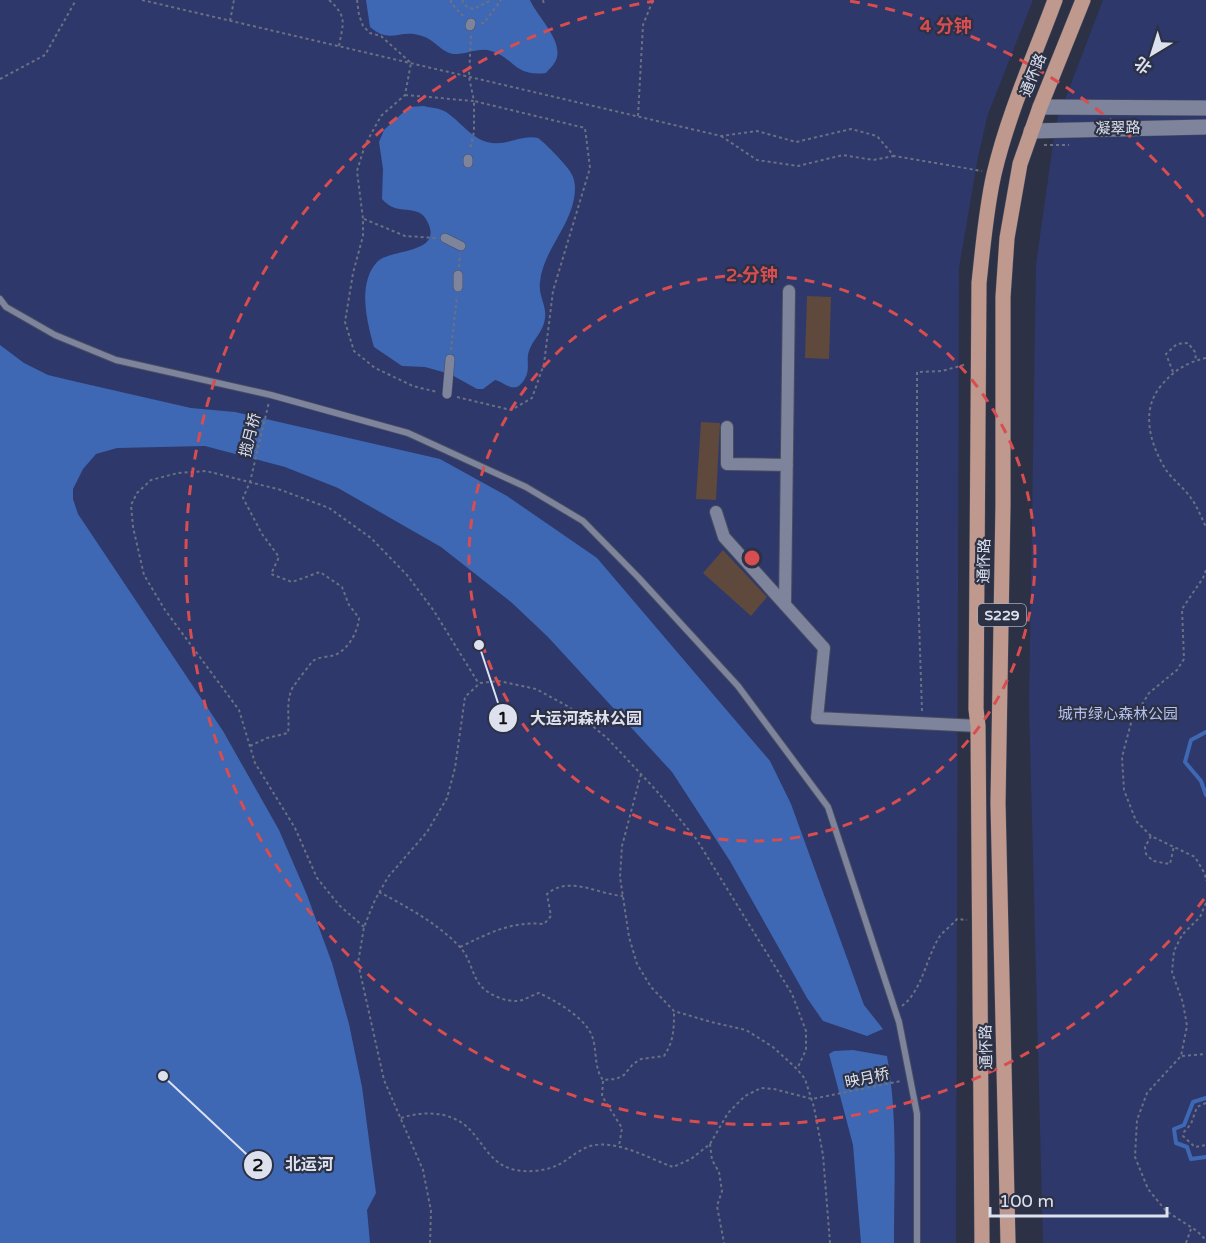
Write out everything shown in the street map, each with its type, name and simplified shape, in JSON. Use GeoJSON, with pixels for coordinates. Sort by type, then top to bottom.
{"type":"FeatureCollection","features":[{"type":"Feature","properties":{"kind":"main road","name":"通怀路"},"geometry":{"type":"LineString","coordinates":[[982,1243],[978,726],[976,709],[980,283],[994,173],[1016,104],[1055,0]]}},
{"type":"Feature","properties":{"kind":"main road","name":"通怀路"},"geometry":{"type":"LineString","coordinates":[[1008,1243],[998,803],[1004,504],[1003,308],[1007,238],[1020,164],[1083,0]]}},
{"type":"Feature","properties":{"kind":"main road"},"geometry":{"type":"LineString","coordinates":[[1084,128],[1078,123],[1079,118],[1083,115],[1131,114],[1149,106]]}},
{"type":"Feature","properties":{"kind":"main road","name":"凝翠路"},"geometry":{"type":"LineString","coordinates":[[1040,107],[1206,108]]}},
{"type":"Feature","properties":{"kind":"main road","name":"凝翠路"},"geometry":{"type":"LineString","coordinates":[[1031,131],[1206,127]]}},
{"type":"Feature","properties":{"kind":"street"},"geometry":{"type":"LineString","coordinates":[[445,238],[461,246]]}},
{"type":"Feature","properties":{"kind":"street"},"geometry":{"type":"LineString","coordinates":[[458,275],[458,286]]}},
{"type":"Feature","properties":{"kind":"street"},"geometry":{"type":"LineString","coordinates":[[785,605],[789,291]]}},
{"type":"Feature","properties":{"kind":"street"},"geometry":{"type":"LineString","coordinates":[[447,394],[450,358]]}},
{"type":"Feature","properties":{"kind":"street"},"geometry":{"type":"LineString","coordinates":[[727,427],[727,464],[787,465]]}},
{"type":"Feature","properties":{"kind":"street"},"geometry":{"type":"LineString","coordinates":[[716,512],[724,537],[824,648],[816,718],[978,726]]}},
{"type":"Feature","properties":{"kind":"lane"},"geometry":{"type":"LineString","coordinates":[[0,299],[6,307],[55,335],[116,360],[271,395],[408,433],[526,487],[583,521],[638,577],[738,686],[828,807],[899,1022],[917,1114],[917,1243]]}},
{"type":"Feature","properties":{"kind":"path"},"geometry":{"type":"LineString","coordinates":[[0,79],[45,55],[76,0]]}},
{"type":"Feature","properties":{"kind":"path"},"geometry":{"type":"LineString","coordinates":[[142,0],[721,136],[757,160],[798,166],[843,155],[873,160],[894,156],[994,173]]}},
{"type":"Feature","properties":{"kind":"path"},"geometry":{"type":"LineString","coordinates":[[230,21],[234,0]]}},
{"type":"Feature","properties":{"kind":"path"},"geometry":{"type":"LineString","coordinates":[[328,0],[340,10],[343,22],[339,46]]}},
{"type":"Feature","properties":{"kind":"path"},"geometry":{"type":"LineString","coordinates":[[357,0],[363,27],[370,33],[381,36],[411,63]]}},
{"type":"Feature","properties":{"kind":"path"},"geometry":{"type":"LineString","coordinates":[[462,0],[466,6],[473,9],[492,0]]}},
{"type":"Feature","properties":{"kind":"path"},"geometry":{"type":"LineString","coordinates":[[543,0],[544,4]]}},
{"type":"Feature","properties":{"kind":"path"},"geometry":{"type":"LineString","coordinates":[[638,116],[643,25],[653,0]]}},
{"type":"Feature","properties":{"kind":"path"},"geometry":{"type":"LineString","coordinates":[[468,161],[474,132],[474,101],[469,76],[470,24]]}},
{"type":"Feature","properties":{"kind":"path"},"geometry":{"type":"LineString","coordinates":[[405,95],[474,101]]}},
{"type":"Feature","properties":{"kind":"path"},"geometry":{"type":"LineString","coordinates":[[721,136],[757,131],[796,142],[851,129],[877,136],[894,156]]}},
{"type":"Feature","properties":{"kind":"path"},"geometry":{"type":"LineString","coordinates":[[363,219],[405,236],[426,237]]}},
{"type":"Feature","properties":{"kind":"path"},"geometry":{"type":"LineString","coordinates":[[458,275],[461,246]]}},
{"type":"Feature","properties":{"kind":"path"},"geometry":{"type":"LineString","coordinates":[[450,358],[458,286]]}},
{"type":"Feature","properties":{"kind":"path"},"geometry":{"type":"LineString","coordinates":[[1173,372],[1166,354],[1177,344],[1188,343],[1195,352],[1196,360]]}},
{"type":"Feature","properties":{"kind":"path"},"geometry":{"type":"LineString","coordinates":[[1206,358],[1196,360],[1173,372],[1156,393],[1148,418],[1153,445],[1167,471],[1192,499],[1206,527]]}},
{"type":"Feature","properties":{"kind":"path"},"geometry":{"type":"LineString","coordinates":[[922,723],[917,561],[917,372],[942,371],[979,360]]}},
{"type":"Feature","properties":{"kind":"path","name":"揽月桥"},"geometry":{"type":"LineString","coordinates":[[250,746],[267,738],[288,733],[290,717],[287,704],[292,687],[314,660],[336,654],[344,648],[358,630],[359,618],[349,604],[342,587],[320,572],[292,582],[271,574],[279,556],[258,527],[243,498],[250,482],[268,406]]}},
{"type":"Feature","properties":{"kind":"path"},"geometry":{"type":"LineString","coordinates":[[364,927],[339,905],[317,878],[295,828],[255,764],[239,710],[165,610],[144,575],[133,527],[131,505],[137,493],[151,480],[178,473],[206,471],[281,490],[329,508],[371,538],[407,575],[434,611],[479,684]]}},
{"type":"Feature","properties":{"kind":"path"},"geometry":{"type":"LineString","coordinates":[[1206,570],[1182,609],[1184,659],[1177,670],[1149,693],[1131,723],[1122,757],[1124,790],[1136,821],[1151,836],[1195,856],[1205,874],[1206,881]]}},
{"type":"Feature","properties":{"kind":"path"},"geometry":{"type":"LineString","coordinates":[[430,1243],[431,1211],[423,1170],[384,1080],[358,963],[364,927],[379,892],[388,877],[427,832],[447,798],[455,768],[465,697],[479,684],[499,681],[536,689],[568,707],[607,738],[697,840],[792,994],[806,1031],[806,1050],[798,1069]]}},
{"type":"Feature","properties":{"kind":"path"},"geometry":{"type":"LineString","coordinates":[[641,774],[622,846],[620,877],[628,937],[637,964],[651,987],[674,1011],[746,1030],[773,1047],[798,1069],[805,1079],[812,1100],[823,1155],[830,1243]]}},
{"type":"Feature","properties":{"kind":"path"},"geometry":{"type":"LineString","coordinates":[[1151,836],[1145,847],[1146,854],[1153,861],[1170,864],[1174,846]]}},
{"type":"Feature","properties":{"kind":"path"},"geometry":{"type":"LineString","coordinates":[[460,947],[503,926],[544,924],[551,916],[547,894],[555,887],[571,884],[608,895],[623,896]]}},
{"type":"Feature","properties":{"kind":"path"},"geometry":{"type":"LineString","coordinates":[[379,892],[408,907],[450,936],[469,957],[481,986],[489,992],[510,1001],[521,1001],[539,993],[562,1006],[586,1026],[593,1037],[598,1074],[603,1080],[602,1096],[622,1128],[619,1146]]}},
{"type":"Feature","properties":{"kind":"path"},"geometry":{"type":"LineString","coordinates":[[1206,903],[1200,917],[1182,935],[1174,951],[1172,972],[1183,1003],[1187,1026],[1181,1056],[1147,1093],[1137,1120],[1135,1157],[1148,1189],[1166,1211],[1206,1240]]}},
{"type":"Feature","properties":{"kind":"path"},"geometry":{"type":"LineString","coordinates":[[895,1010],[907,1002],[917,986],[940,936],[957,920],[979,921]]}},
{"type":"Feature","properties":{"kind":"path"},"geometry":{"type":"LineString","coordinates":[[603,1080],[616,1079],[624,1075],[633,1064],[641,1059],[664,1056],[669,1050],[675,1032],[674,1011]]}},
{"type":"Feature","properties":{"kind":"path"},"geometry":{"type":"LineString","coordinates":[[1181,1056],[1206,1054]]}},
{"type":"Feature","properties":{"kind":"path","name":"映月桥"},"geometry":{"type":"LineString","coordinates":[[812,1100],[903,1081]]}},
{"type":"Feature","properties":{"kind":"path"},"geometry":{"type":"LineString","coordinates":[[401,1118],[415,1114],[444,1114],[467,1126],[483,1148],[504,1166],[526,1172],[556,1166],[589,1146],[619,1146],[672,1167],[691,1159],[710,1144],[728,1113],[745,1096],[761,1088],[774,1089],[812,1100]]}},
{"type":"Feature","properties":{"kind":"path"},"geometry":{"type":"LineString","coordinates":[[1206,1103],[1197,1107],[1191,1125],[1183,1136],[1195,1147],[1206,1145]]}},
{"type":"Feature","properties":{"kind":"path"},"geometry":{"type":"LineString","coordinates":[[710,1144],[712,1160],[719,1172],[722,1191],[717,1206],[724,1243]]}},
{"type":"Feature","properties":{"kind":"path"},"geometry":{"type":"LineString","coordinates":[[1186,1243],[1191,1227]]}},
{"type":"Feature","properties":{"kind":"green space"},"geometry":{"type":"Polygon","coordinates":[[[0,0],[1033,0],[988,114],[978,157],[959,268],[956,1243],[0,1243],[0,0]]]}},
{"type":"Feature","properties":{"kind":"green space","name":"城市绿心森林公园"},"geometry":{"type":"Polygon","coordinates":[[[1103,0],[1206,0],[1206,1243],[1043,1243],[1029,705],[1036,264],[1056,123],[1103,0]]]}},
{"type":"Feature","properties":{"kind":"shaded area"},"geometry":{"type":"Polygon","coordinates":[[[366,0],[530,0],[554,39],[557,55],[546,73],[535,73],[521,70],[491,51],[454,54],[422,36],[384,35],[370,27],[366,0]]]}},
{"type":"Feature","properties":{"kind":"shaded area"},"geometry":{"type":"Polygon","coordinates":[[[424,106],[446,112],[475,136],[487,142],[501,143],[538,138],[562,161],[573,178],[574,201],[570,213],[542,270],[540,287],[545,309],[544,323],[529,351],[526,376],[517,387],[511,387],[495,380],[483,389],[477,389],[450,374],[425,367],[402,366],[374,347],[365,303],[367,281],[371,271],[377,262],[384,258],[423,245],[429,239],[430,231],[422,214],[394,207],[382,199],[383,169],[379,142],[384,130],[409,107],[424,106]]]}},
{"type":"Feature","properties":{"kind":"shaded area"},"geometry":{"type":"Polygon","coordinates":[[[0,345],[24,363],[48,375],[191,408],[235,412],[440,459],[507,496],[597,558],[770,761],[791,804],[864,1005],[883,1029],[867,1036],[823,1021],[807,998],[730,861],[672,772],[548,637],[511,602],[441,547],[338,488],[285,467],[205,446],[117,448],[96,454],[83,469],[73,489],[73,499],[78,514],[223,731],[279,830],[307,895],[332,963],[349,1024],[362,1087],[376,1193],[367,1210],[370,1243],[0,1243],[0,345]]]}},
{"type":"Feature","properties":{"kind":"shaded area"},"geometry":{"type":"Polygon","coordinates":[[[853,1050],[887,1056],[894,1126],[894,1243],[861,1243],[853,1145],[829,1054],[834,1051],[853,1050]]]}},
{"type":"Feature","properties":{"kind":"building"},"geometry":{"type":"Polygon","coordinates":[[[807,296],[831,297],[829,359],[805,358],[807,296]]]}},
{"type":"Feature","properties":{"kind":"building"},"geometry":{"type":"Polygon","coordinates":[[[701,422],[720,423],[716,500],[696,499],[701,422]]]}},
{"type":"Feature","properties":{"kind":"building"},"geometry":{"type":"Polygon","coordinates":[[[723,550],[767,597],[751,616],[703,573],[723,550]]]}},
{"type":"Feature","properties":{"kind":"waterway"},"geometry":{"type":"LineString","coordinates":[[1206,732],[1191,740],[1185,762],[1201,781],[1206,795]]}},
{"type":"Feature","properties":{"kind":"waterway"},"geometry":{"type":"LineString","coordinates":[[1206,1098],[1193,1102],[1184,1125],[1174,1129],[1176,1143],[1187,1147],[1191,1159],[1206,1157]]}},
{"type":"Feature","properties":{"kind":"place","name":"大运河森林公园"},"geometry":{"type":"Point","coordinates":[479,645]}},
{"type":"Feature","properties":{"kind":"place","name":"北运河"},"geometry":{"type":"Point","coordinates":[163,1076]}}]}
